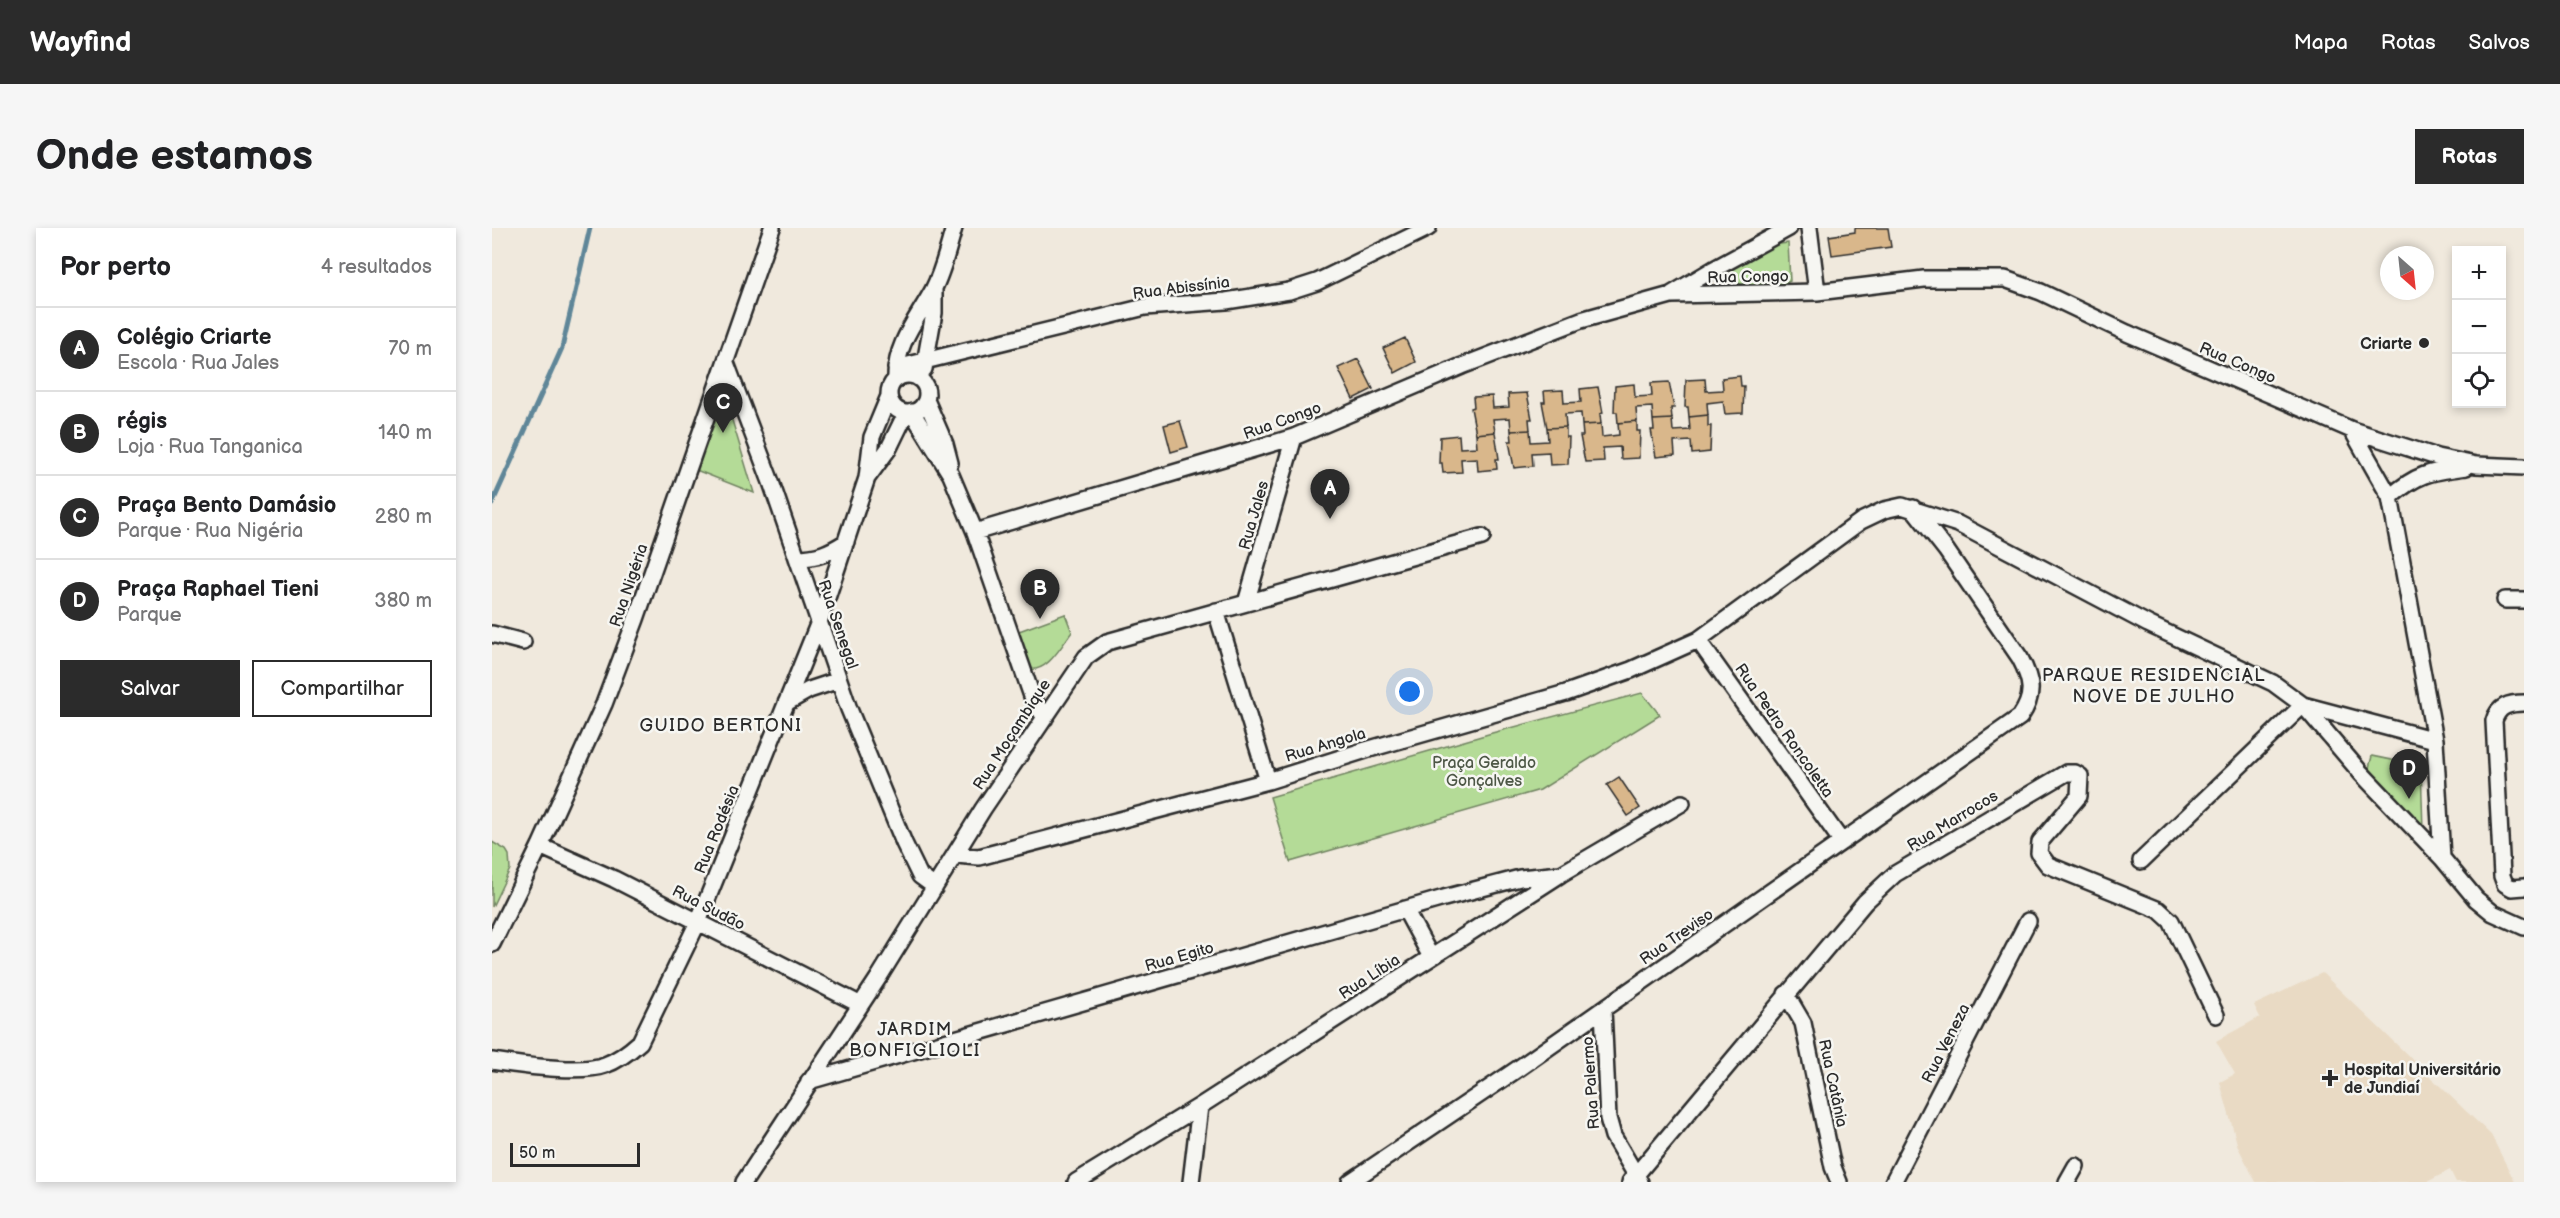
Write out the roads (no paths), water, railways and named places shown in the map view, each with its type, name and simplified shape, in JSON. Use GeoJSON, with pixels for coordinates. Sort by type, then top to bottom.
{"type":"FeatureCollection","features":[{"type":"Feature","properties":{"kind":"street","name":"Rua Nigéria"},"geometry":{"type":"LineString","coordinates":[[492,944],[540,846],[608,693],[772,228]]}},
{"type":"Feature","properties":{"kind":"street"},"geometry":{"type":"LineString","coordinates":[[954,228],[934,289],[909,328],[889,396],[895,407],[909,412],[951,475],[975,532],[1033,699],[1045,718]]}},
{"type":"Feature","properties":{"kind":"street","name":"Rua Abissínia"},"geometry":{"type":"LineString","coordinates":[[896,373],[924,362],[1145,307],[1226,300],[1288,291],[1317,282],[1428,228]]}},
{"type":"Feature","properties":{"kind":"street"},"geometry":{"type":"LineString","coordinates":[[1671,295],[1714,268],[1790,228]]}},
{"type":"Feature","properties":{"kind":"street"},"geometry":{"type":"LineString","coordinates":[[1809,228],[1817,292]]}},
{"type":"Feature","properties":{"kind":"street","name":"Rua Congo"},"geometry":{"type":"LineString","coordinates":[[975,532],[1294,437],[1462,366],[1570,324],[1671,295],[1817,292],[1924,279],[2005,279],[2041,292],[2127,333],[2352,430],[2437,458],[2476,465],[2524,466]]}},
{"type":"Feature","properties":{"kind":"street"},"geometry":{"type":"LineString","coordinates":[[909,412],[923,406],[926,400],[927,394],[923,382],[924,362],[934,313],[934,289]]}},
{"type":"Feature","properties":{"kind":"street","name":"Rua Senegal"},"geometry":{"type":"LineString","coordinates":[[726,363],[839,680],[904,843],[920,876],[935,887]]}},
{"type":"Feature","properties":{"kind":"street"},"geometry":{"type":"LineString","coordinates":[[896,373],[916,376],[923,382]]}},
{"type":"Feature","properties":{"kind":"street","name":"Rua Rodésia"},"geometry":{"type":"LineString","coordinates":[[492,1061],[560,1068],[603,1066],[624,1057],[640,1042],[698,922],[819,622],[867,478],[872,437],[889,396]]}},
{"type":"Feature","properties":{"kind":"street"},"geometry":{"type":"LineString","coordinates":[[926,400],[945,444],[950,459],[951,475]]}},
{"type":"Feature","properties":{"kind":"street","name":"Rua Rodésia"},"geometry":{"type":"LineString","coordinates":[[867,478],[889,448],[909,412]]}},
{"type":"Feature","properties":{"kind":"street"},"geometry":{"type":"LineString","coordinates":[[2352,430],[2390,497],[2435,740],[2442,858]]}},
{"type":"Feature","properties":{"kind":"street","name":"Rua Jales"},"geometry":{"type":"LineString","coordinates":[[1246,603],[1294,437]]}},
{"type":"Feature","properties":{"kind":"street"},"geometry":{"type":"LineString","coordinates":[[2390,497],[2410,480],[2436,471],[2476,465]]}},
{"type":"Feature","properties":{"kind":"street","name":"Rua Angola"},"geometry":{"type":"LineString","coordinates":[[956,855],[979,857],[1268,781],[1366,750],[1566,693],[1632,670],[1698,640],[1861,521],[1884,510],[1902,506],[1913,508]]}},
{"type":"Feature","properties":{"kind":"street"},"geometry":{"type":"LineString","coordinates":[[1913,508],[1958,524],[2148,624],[2274,683],[2303,705],[2361,773],[2484,906],[2493,913],[2524,927]]}},
{"type":"Feature","properties":{"kind":"street","name":"Rua Treviso"},"geometry":{"type":"LineString","coordinates":[[1350,1182],[1603,1009],[2020,717],[2029,705],[2029,676],[2020,658],[1946,550],[1913,508]]}},
{"type":"Feature","properties":{"kind":"street","name":"Rua Moçambique"},"geometry":{"type":"LineString","coordinates":[[744,1182],[859,1004],[879,977],[983,809],[1086,657],[1107,642],[1482,537]]}},
{"type":"Feature","properties":{"kind":"street"},"geometry":{"type":"LineString","coordinates":[[797,558],[822,555],[846,542]]}},
{"type":"Feature","properties":{"kind":"street"},"geometry":{"type":"LineString","coordinates":[[2505,600],[2524,600]]}},
{"type":"Feature","properties":{"kind":"street"},"geometry":{"type":"LineString","coordinates":[[1216,612],[1268,781]]}},
{"type":"Feature","properties":{"kind":"street"},"geometry":{"type":"LineString","coordinates":[[492,634],[523,642]]}},
{"type":"Feature","properties":{"kind":"street","name":"Rua Pedro Roncoletta"},"geometry":{"type":"LineString","coordinates":[[1698,640],[1842,842]]}},
{"type":"Feature","properties":{"kind":"street"},"geometry":{"type":"LineString","coordinates":[[786,703],[809,690],[839,680]]}},
{"type":"Feature","properties":{"kind":"street"},"geometry":{"type":"LineString","coordinates":[[2524,703],[2511,703],[2503,707],[2496,713],[2494,722],[2502,876],[2505,884],[2512,888],[2524,887]]}},
{"type":"Feature","properties":{"kind":"street"},"geometry":{"type":"LineString","coordinates":[[2303,705],[2435,740]]}},
{"type":"Feature","properties":{"kind":"street"},"geometry":{"type":"LineString","coordinates":[[2141,861],[2303,705]]}},
{"type":"Feature","properties":{"kind":"street","name":"Rua Marrocos"},"geometry":{"type":"LineString","coordinates":[[1635,1180],[1786,994],[1865,902],[1895,874],[2066,773],[2075,773],[2080,776],[2079,796],[2040,842],[2039,854],[2048,865],[2159,910],[2171,921],[2216,1015]]}},
{"type":"Feature","properties":{"kind":"street","name":"Rua Líbia"},"geometry":{"type":"LineString","coordinates":[[1076,1182],[1200,1106],[1561,874],[1682,803]]}},
{"type":"Feature","properties":{"kind":"street","name":"Rua Sudão"},"geometry":{"type":"LineString","coordinates":[[540,846],[698,922],[859,1004]]}},
{"type":"Feature","properties":{"kind":"street","name":"Rua Egito"},"geometry":{"type":"LineString","coordinates":[[809,1081],[1405,909],[1520,878],[1561,874]]}},
{"type":"Feature","properties":{"kind":"street"},"geometry":{"type":"LineString","coordinates":[[1405,909],[1431,957]]}},
{"type":"Feature","properties":{"kind":"street","name":"Rua Veneza"},"geometry":{"type":"LineString","coordinates":[[1893,1182],[2028,921]]}},
{"type":"Feature","properties":{"kind":"street","name":"Rua Catânia"},"geometry":{"type":"LineString","coordinates":[[1786,994],[1803,1023],[1833,1167],[1839,1182]]}},
{"type":"Feature","properties":{"kind":"street","name":"Rua Palermo"},"geometry":{"type":"LineString","coordinates":[[1603,1009],[1608,1118],[1613,1136],[1635,1180]]}},
{"type":"Feature","properties":{"kind":"street"},"geometry":{"type":"LineString","coordinates":[[1191,1182],[1200,1106]]}},
{"type":"Feature","properties":{"kind":"street"},"geometry":{"type":"LineString","coordinates":[[2067,1182],[2076,1166]]}},
{"type":"Feature","properties":{"kind":"waterway"},"geometry":{"type":"LineString","coordinates":[[492,504],[562,348],[590,228]]}},
{"type":"Feature","properties":{"kind":"place","name":"Criarte"},"geometry":{"type":"Point","coordinates":[2424,343]}},
{"type":"Feature","properties":{"kind":"place","name":"Praça Bento Damásio"},"geometry":{"type":"Point","coordinates":[723,433]}},
{"type":"Feature","properties":{"kind":"place","name":"Colégio Criarte"},"geometry":{"type":"Point","coordinates":[1330,519]}},
{"type":"Feature","properties":{"kind":"place","name":"régis"},"geometry":{"type":"Point","coordinates":[1040,619]}},
{"type":"Feature","properties":{"kind":"place","name":"Praça Raphael Tieni"},"geometry":{"type":"Point","coordinates":[2409,799]}},
{"type":"Feature","properties":{"kind":"place","name":"Hospital Universitário de Jundiaí"},"geometry":{"type":"Point","coordinates":[2330,1078]}},
{"type":"Feature","properties":{"kind":"district","name":"PARQUE RESIDENCIAL NOVE DE JULHO"},"geometry":{"type":"Point","coordinates":[2154,685]}},
{"type":"Feature","properties":{"kind":"district","name":"GUIDO BERTONI"},"geometry":{"type":"Point","coordinates":[721,725]}},
{"type":"Feature","properties":{"kind":"district","name":"JARDIM BONFIGLIOLI"},"geometry":{"type":"Point","coordinates":[915,1039]}},
{"type":"Feature","properties":{"kind":"park label","name":"Praça Geraldo Gonçalves"},"geometry":{"type":"Point","coordinates":[1484,771]}}]}
